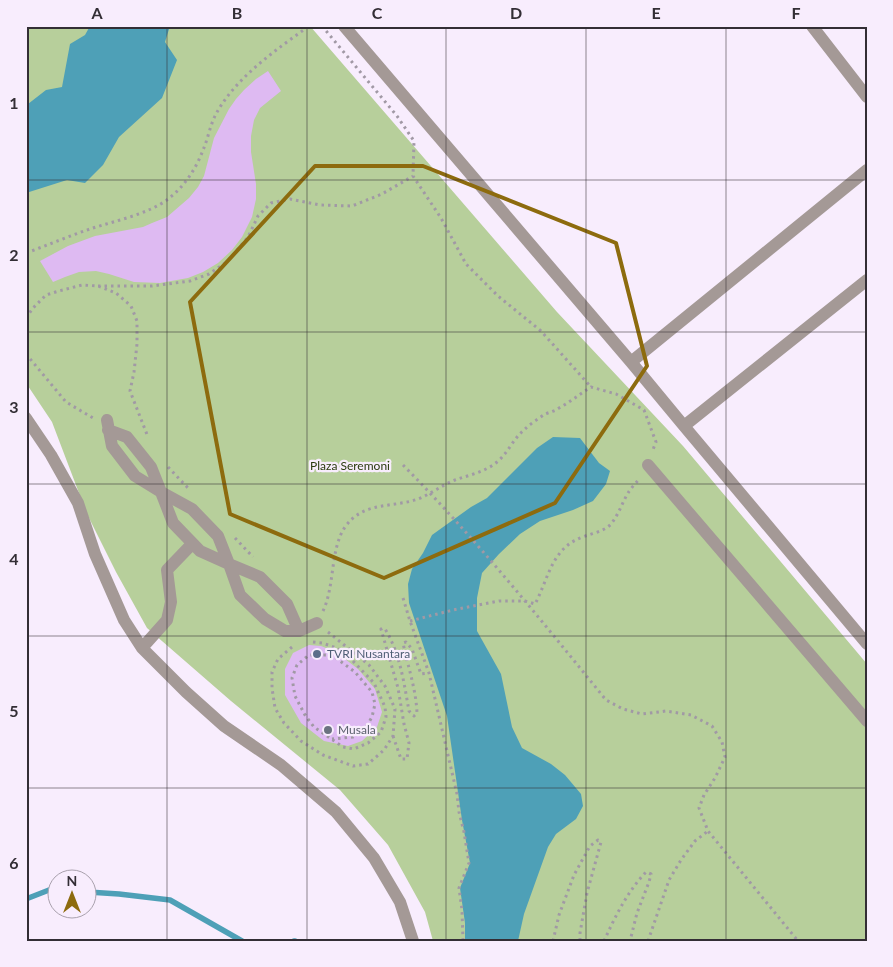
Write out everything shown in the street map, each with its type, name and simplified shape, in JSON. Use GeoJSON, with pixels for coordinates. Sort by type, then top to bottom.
{"type":"FeatureCollection","features":[{"type":"Feature","properties":{"kind":"street"},"geometry":{"type":"LineString","coordinates":[[344,26],[631,362],[867,644]]}},
{"type":"Feature","properties":{"kind":"street"},"geometry":{"type":"LineString","coordinates":[[812,26],[867,97]]}},
{"type":"Feature","properties":{"kind":"street"},"geometry":{"type":"LineString","coordinates":[[631,362],[867,170]]}},
{"type":"Feature","properties":{"kind":"street"},"geometry":{"type":"LineString","coordinates":[[684,426],[867,280]]}},
{"type":"Feature","properties":{"kind":"street"},"geometry":{"type":"LineString","coordinates":[[26,418],[51,455],[78,504],[98,562],[124,620],[142,648],[186,692],[224,726],[280,766],[336,812],[374,858],[400,902],[413,941]]}},
{"type":"Feature","properties":{"kind":"street"},"geometry":{"type":"LineString","coordinates":[[108,425],[127,437],[151,467],[173,523],[192,544],[200,551],[260,578],[287,604],[299,631]]}},
{"type":"Feature","properties":{"kind":"street"},"geometry":{"type":"LineString","coordinates":[[108,425],[112,446],[135,476],[192,508],[218,536],[240,595],[265,619],[285,631],[299,631],[317,624]]}},
{"type":"Feature","properties":{"kind":"street"},"geometry":{"type":"LineString","coordinates":[[648,465],[867,721]]}},
{"type":"Feature","properties":{"kind":"street"},"geometry":{"type":"LineString","coordinates":[[142,648],[167,620],[171,602],[167,570],[192,544]]}},
{"type":"Feature","properties":{"kind":"path"},"geometry":{"type":"LineString","coordinates":[[26,253],[88,230],[147,212],[168,200],[186,183],[202,152],[216,115],[232,91],[276,50],[309,26]]}},
{"type":"Feature","properties":{"kind":"path"},"geometry":{"type":"LineString","coordinates":[[322,26],[397,116],[414,141],[413,176],[466,264],[498,296],[541,331],[591,387],[616,394],[644,410],[656,442],[646,470],[628,492],[619,513],[609,526],[575,540],[561,551],[550,568],[542,592],[535,604],[525,601],[499,602],[412,620]]}},
{"type":"Feature","properties":{"kind":"path"},"geometry":{"type":"LineString","coordinates":[[26,318],[46,295],[59,290],[82,285],[152,286],[190,281],[209,274],[228,261],[248,237],[258,216],[271,203],[290,199],[320,205],[352,206],[382,194],[413,176]]}},
{"type":"Feature","properties":{"kind":"path"},"geometry":{"type":"LineString","coordinates":[[98,286],[116,294],[131,306],[137,321],[137,344],[130,392],[151,444]]}},
{"type":"Feature","properties":{"kind":"path"},"geometry":{"type":"LineString","coordinates":[[26,354],[66,402],[108,425]]}},
{"type":"Feature","properties":{"kind":"path"},"geometry":{"type":"LineString","coordinates":[[429,673],[421,674],[412,649],[406,642],[403,643],[417,702],[417,713],[414,716],[409,711],[400,666],[392,641],[385,629],[381,628],[398,688],[408,744],[407,759],[401,759],[393,736],[395,709],[385,686],[369,665],[317,624],[325,607],[338,543],[345,527],[366,510],[418,499],[454,480],[471,476],[496,463],[510,448],[516,437],[524,430],[546,414],[557,410],[591,387]]}},
{"type":"Feature","properties":{"kind":"path"},"geometry":{"type":"LineString","coordinates":[[404,465],[439,501],[525,601],[606,700],[623,709],[642,714],[666,711],[691,715],[712,726],[722,742],[725,756],[699,808],[708,831],[798,941]]}},
{"type":"Feature","properties":{"kind":"path"},"geometry":{"type":"LineString","coordinates":[[168,467],[188,488]]}},
{"type":"Feature","properties":{"kind":"path"},"geometry":{"type":"LineString","coordinates":[[229,531],[256,559]]}},
{"type":"Feature","properties":{"kind":"path"},"geometry":{"type":"LineString","coordinates":[[403,598],[429,673],[464,832],[469,863],[459,888],[464,941]]}},
{"type":"Feature","properties":{"kind":"path"},"geometry":{"type":"LineString","coordinates":[[307,642],[322,643],[337,648],[350,658],[374,683],[385,707],[386,717],[381,732],[368,743],[354,748],[343,747],[314,727],[295,696],[292,678],[297,665],[309,655],[332,655],[355,672],[372,692],[375,704],[374,710],[365,729],[353,737],[332,739]]}},
{"type":"Feature","properties":{"kind":"path"},"geometry":{"type":"LineString","coordinates":[[299,645],[291,648],[278,659],[272,672],[272,688],[276,708],[284,723],[301,741],[323,755],[353,766],[368,764],[384,750],[393,736]]}},
{"type":"Feature","properties":{"kind":"path"},"geometry":{"type":"LineString","coordinates":[[648,941],[669,880],[695,841],[708,831]]}},
{"type":"Feature","properties":{"kind":"path"},"geometry":{"type":"LineString","coordinates":[[553,941],[559,915],[574,875],[590,846],[598,840],[601,842],[587,893],[580,941]]}},
{"type":"Feature","properties":{"kind":"path"},"geometry":{"type":"LineString","coordinates":[[604,941],[616,915],[638,880],[646,872],[651,874],[637,913],[630,941]]}},
{"type":"Feature","properties":{"kind":"highlighted area"},"geometry":{"type":"Polygon","coordinates":[[[315,166],[423,166],[616,243],[647,366],[555,503],[384,578],[230,514],[190,302],[315,166]]]}},
{"type":"Feature","properties":{"kind":"green space","name":"Plaza Seremoni"},"geometry":{"type":"Polygon","coordinates":[[[26,26],[310,26],[557,312],[683,446],[867,664],[867,941],[433,941],[425,912],[388,845],[340,790],[231,701],[147,628],[87,514],[52,422],[26,383],[26,26]]]}},
{"type":"Feature","properties":{"kind":"water"},"geometry":{"type":"Polygon","coordinates":[[[90,26],[170,26],[165,42],[177,60],[162,98],[119,137],[103,165],[85,183],[67,180],[26,193],[26,104],[46,90],[62,87],[70,44],[85,35],[90,26]]]}},
{"type":"Feature","properties":{"kind":"water"},"geometry":{"type":"Polygon","coordinates":[[[553,437],[580,438],[599,463],[610,471],[606,484],[593,501],[540,521],[520,534],[482,573],[477,598],[477,631],[501,674],[512,727],[522,748],[551,764],[565,775],[581,794],[583,806],[576,819],[556,834],[548,847],[524,914],[518,941],[465,941],[465,923],[460,888],[470,863],[447,716],[409,603],[408,584],[412,569],[432,535],[487,498],[537,448],[553,437]]]}},
{"type":"Feature","properties":{"kind":"building"},"geometry":{"type":"Polygon","coordinates":[[[268,71],[281,91],[260,108],[254,120],[251,152],[256,184],[256,199],[252,217],[242,237],[232,250],[218,263],[188,278],[160,283],[134,282],[96,271],[79,272],[53,282],[40,261],[68,246],[95,236],[143,227],[167,217],[189,198],[204,176],[214,138],[229,109],[244,90],[268,71]]]}},
{"type":"Feature","properties":{"kind":"building"},"geometry":{"type":"Polygon","coordinates":[[[309,645],[321,646],[336,652],[358,669],[375,689],[382,712],[377,727],[362,741],[348,746],[324,741],[301,723],[285,695],[285,669],[293,653],[309,645]]]}},
{"type":"Feature","properties":{"kind":"waterway"},"geometry":{"type":"LineString","coordinates":[[26,899],[48,890]]}},
{"type":"Feature","properties":{"kind":"waterway"},"geometry":{"type":"LineString","coordinates":[[98,893],[170,900],[242,941]]}},
{"type":"Feature","properties":{"kind":"place","name":"TVRI Nusantara"},"geometry":{"type":"Point","coordinates":[317,654]}},
{"type":"Feature","properties":{"kind":"place","name":"Musala"},"geometry":{"type":"Point","coordinates":[328,730]}}]}
